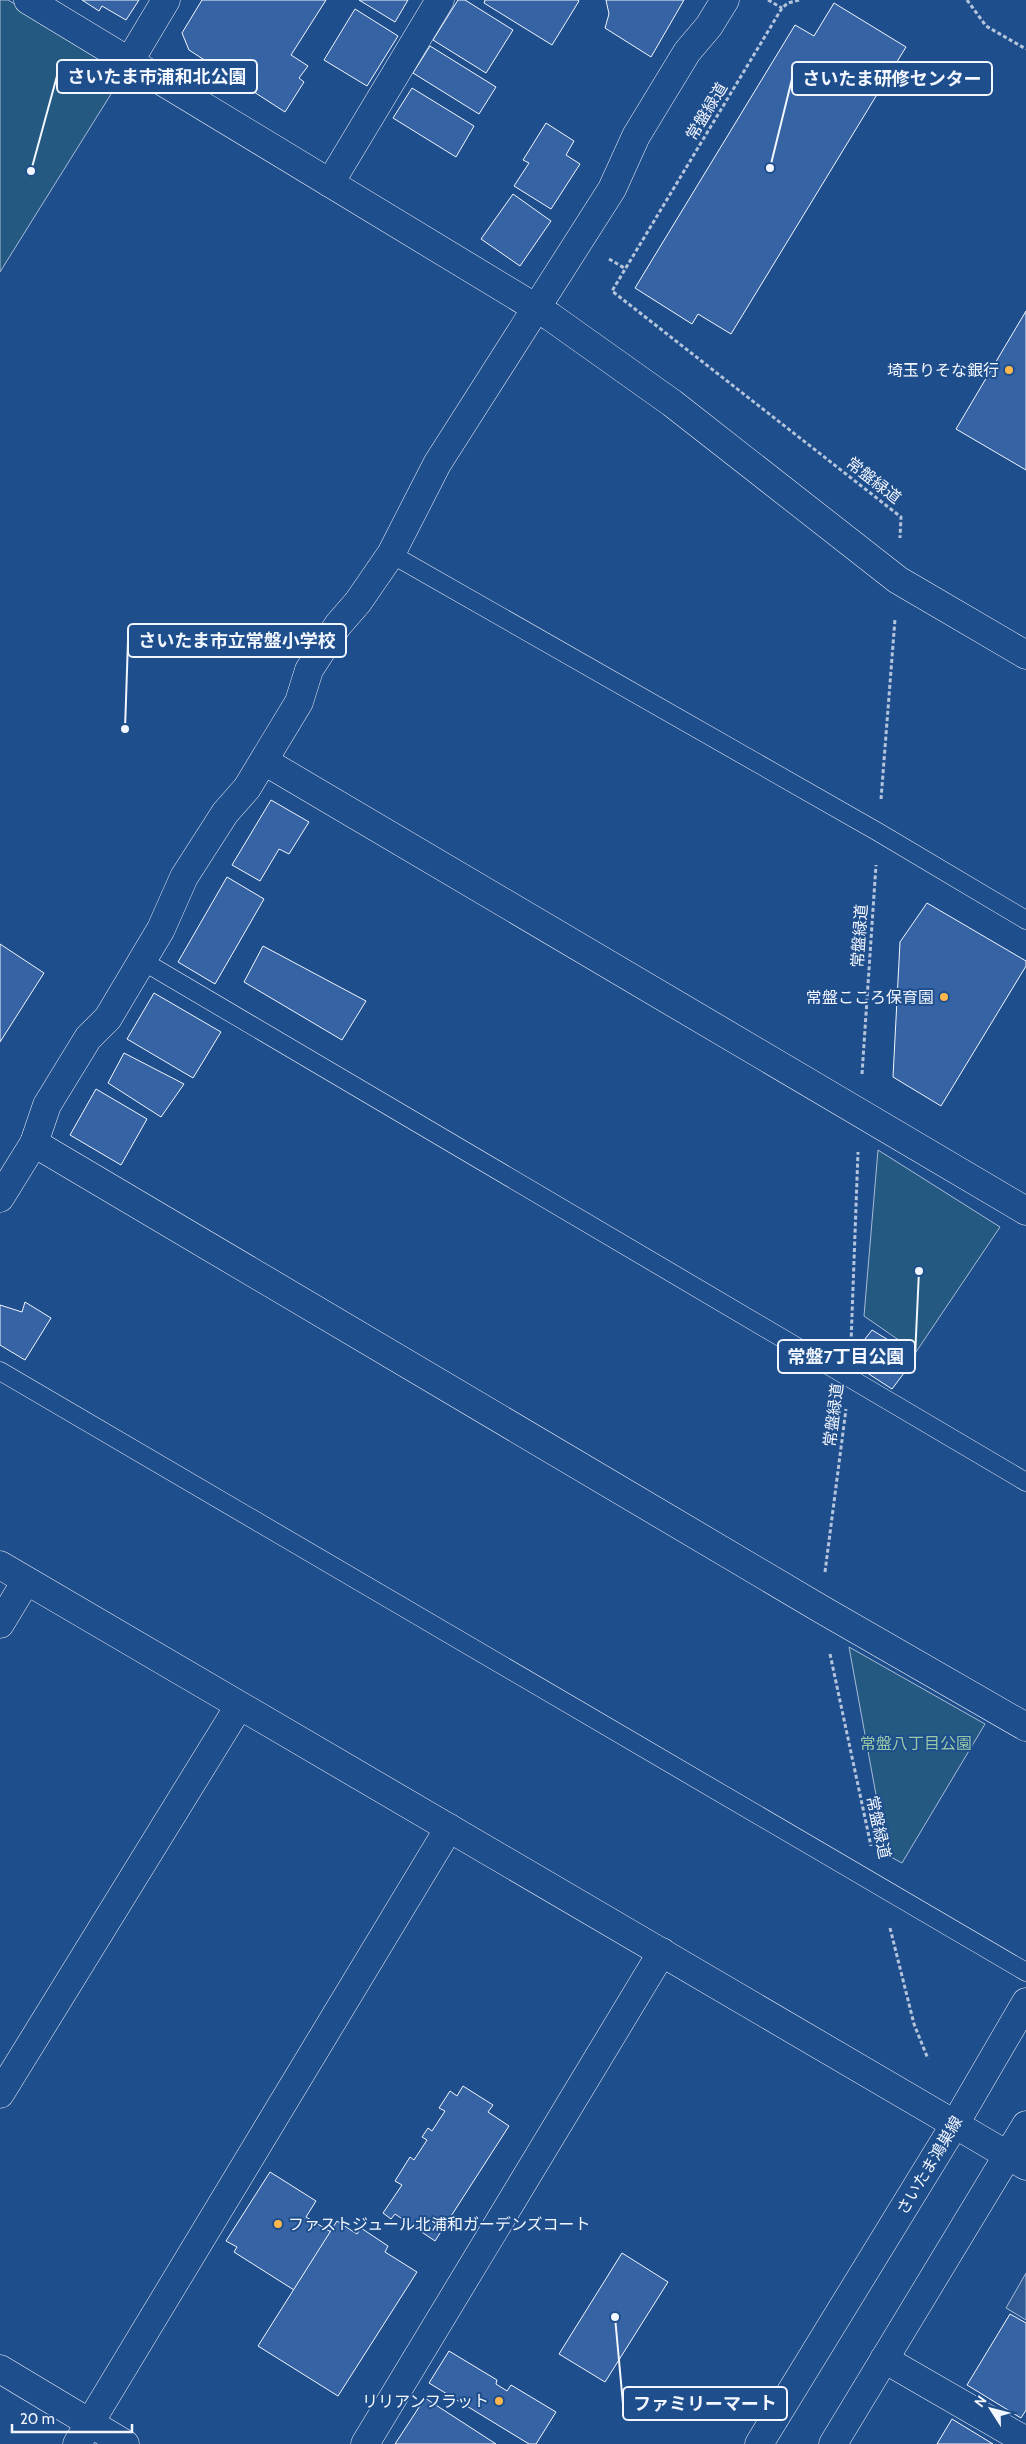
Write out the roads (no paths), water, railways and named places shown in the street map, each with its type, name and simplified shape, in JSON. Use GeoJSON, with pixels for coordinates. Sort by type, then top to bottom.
{"type":"FeatureCollection","features":[{"type":"Feature","properties":{"kind":"street"},"geometry":{"type":"LineString","coordinates":[[28,0],[536,307],[672,404],[898,580],[1026,655]]}},
{"type":"Feature","properties":{"kind":"street"},"geometry":{"type":"LineString","coordinates":[[129,62],[166,0]]}},
{"type":"Feature","properties":{"kind":"street"},"geometry":{"type":"LineString","coordinates":[[330,183],[440,0]]}},
{"type":"Feature","properties":{"kind":"street"},"geometry":{"type":"LineString","coordinates":[[0,1198],[34,1143],[47,1105],[88,1038],[108,1018],[161,929],[184,877],[225,813],[246,788],[299,702],[309,670],[338,625],[358,602],[391,554],[437,464],[612,189],[636,136],[687,52],[709,26],[725,0]]}},
{"type":"Feature","properties":{"kind":"street"},"geometry":{"type":"LineString","coordinates":[[264,760],[1026,1211]]}},
{"type":"Feature","properties":{"kind":"street"},"geometry":{"type":"LineString","coordinates":[[34,1143],[821,1609],[1026,1727]]}},
{"type":"Feature","properties":{"kind":"street"},"geometry":{"type":"LineString","coordinates":[[0,1565],[1017,2160]]}},
{"type":"Feature","properties":{"kind":"street"},"geometry":{"type":"LineString","coordinates":[[0,1624],[26,1581]]}},
{"type":"Feature","properties":{"kind":"street"},"geometry":{"type":"LineString","coordinates":[[0,2094],[239,1706]]}},
{"type":"Feature","properties":{"kind":"street"},"geometry":{"type":"LineString","coordinates":[[83,2434],[449,1828]]}},
{"type":"Feature","properties":{"kind":"street"},"geometry":{"type":"LineString","coordinates":[[365,2444],[662,1952]]}},
{"type":"Feature","properties":{"kind":"street","name":"さいたま鴻巣線"},"geometry":{"type":"LineString","coordinates":[[759,2444],[955,2124],[1026,2002]]}},
{"type":"Feature","properties":{"kind":"street"},"geometry":{"type":"LineString","coordinates":[[833,2444],[884,2359],[1017,2160],[1026,2125]]}},
{"type":"Feature","properties":{"kind":"street"},"geometry":{"type":"LineString","coordinates":[[884,2359],[1026,2441]]}},
{"type":"Feature","properties":{"kind":"street"},"geometry":{"type":"LineString","coordinates":[[0,2368],[83,2434],[125,2444]]}},
{"type":"Feature","properties":{"kind":"lane"},"geometry":{"type":"LineString","coordinates":[[391,554],[878,832],[1026,920]]}},
{"type":"Feature","properties":{"kind":"lane"},"geometry":{"type":"LineString","coordinates":[[142,960],[1026,1482]]}},
{"type":"Feature","properties":{"kind":"lane"},"geometry":{"type":"LineString","coordinates":[[0,1371],[1026,1972]]}},
{"type":"Feature","properties":{"kind":"place","name":"さいたま研修センター"},"geometry":{"type":"Point","coordinates":[770,168]}},
{"type":"Feature","properties":{"kind":"place","name":"さいたま市浦和北公園"},"geometry":{"type":"Point","coordinates":[31,171]}},
{"type":"Feature","properties":{"kind":"place","name":"埼玉りそな銀行"},"geometry":{"type":"Point","coordinates":[1009,370]}},
{"type":"Feature","properties":{"kind":"place","name":"さいたま市立常盤小学校"},"geometry":{"type":"Point","coordinates":[125,729]}},
{"type":"Feature","properties":{"kind":"place","name":"常盤こころ保育園"},"geometry":{"type":"Point","coordinates":[944,997]}},
{"type":"Feature","properties":{"kind":"place","name":"常盤7丁目公園"},"geometry":{"type":"Point","coordinates":[919,1271]}},
{"type":"Feature","properties":{"kind":"place","name":"ファストジュール北浦和ガーデンズコート"},"geometry":{"type":"Point","coordinates":[278,2224]}},
{"type":"Feature","properties":{"kind":"place","name":"ファミリーマート"},"geometry":{"type":"Point","coordinates":[615,2317]}},
{"type":"Feature","properties":{"kind":"place","name":"リリアンフラット"},"geometry":{"type":"Point","coordinates":[499,2401]}},
{"type":"Feature","properties":{"kind":"park label","name":"常盤八丁目公園"},"geometry":{"type":"Point","coordinates":[916,1743]}}]}
